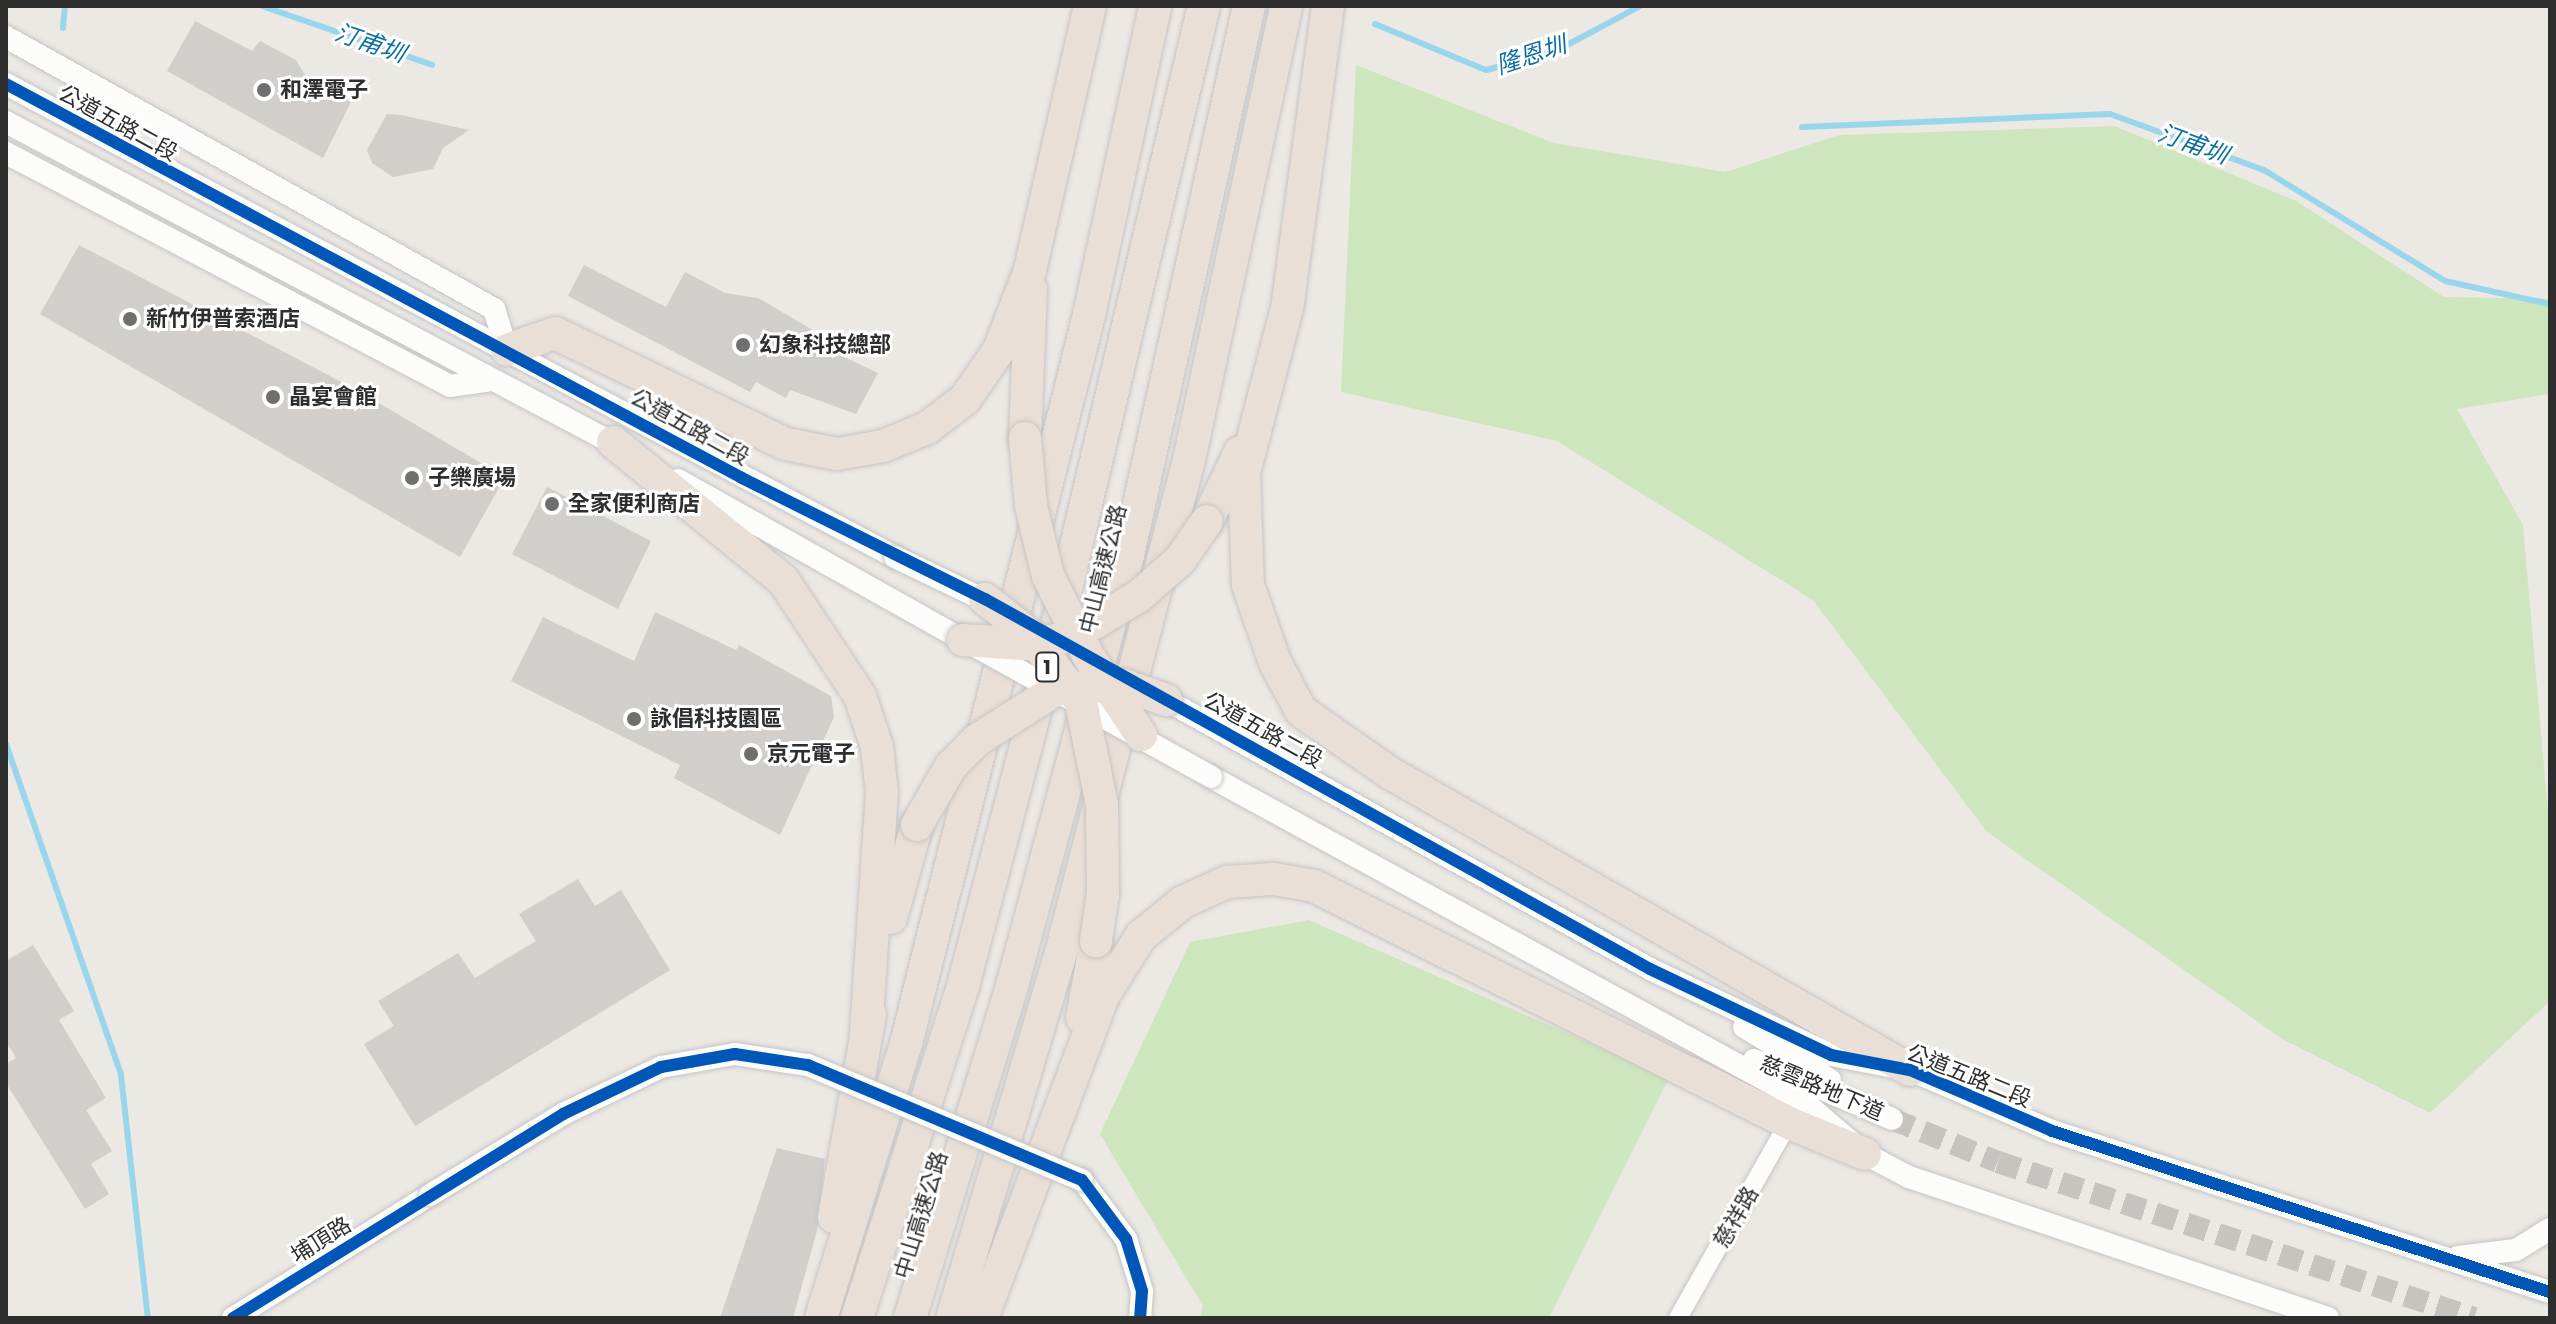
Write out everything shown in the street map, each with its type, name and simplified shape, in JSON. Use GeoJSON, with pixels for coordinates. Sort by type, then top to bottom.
{"type":"FeatureCollection","features":[{"type":"Feature","properties":{"kind":"highway"},"geometry":{"type":"LineString","coordinates":[[507,350],[555,333],[786,444],[837,454],[883,446],[927,428],[965,399],[999,350],[1030,270],[1090,6]]}},
{"type":"Feature","properties":{"kind":"highway"},"geometry":{"type":"LineString","coordinates":[[821,1318],[906,1044],[1089,315],[1155,6]]}},
{"type":"Feature","properties":{"kind":"highway","name":"中山高速公路"},"geometry":{"type":"LineString","coordinates":[[857,1318],[963,986],[1016,790],[1204,6]]}},
{"type":"Feature","properties":{"kind":"highway","name":"中山高速公路"},"geometry":{"type":"LineString","coordinates":[[910,1318],[1012,986],[1128,555],[1249,6]]}},
{"type":"Feature","properties":{"kind":"highway"},"geometry":{"type":"LineString","coordinates":[[952,1318],[1063,945],[1185,475],[1286,6]]}},
{"type":"Feature","properties":{"kind":"highway"},"geometry":{"type":"LineString","coordinates":[[1328,6],[1287,308],[1244,473],[1242,513],[1248,585],[1275,662],[1301,711],[1390,773],[1910,1070]]}},
{"type":"Feature","properties":{"kind":"highway"},"geometry":{"type":"LineString","coordinates":[[1030,270],[1025,438],[1042,557],[1079,690],[1102,805],[1103,893],[1073,1073]]}},
{"type":"Feature","properties":{"kind":"highway"},"geometry":{"type":"LineString","coordinates":[[963,640],[1066,644],[1139,596],[1180,560],[1207,521],[1240,453],[1287,308]]}},
{"type":"Feature","properties":{"kind":"highway"},"geometry":{"type":"LineString","coordinates":[[613,442],[783,580],[860,696],[877,747],[882,792],[866,1036]]}},
{"type":"Feature","properties":{"kind":"highway"},"geometry":{"type":"LineString","coordinates":[[985,599],[1066,644],[1079,690],[1141,735]]}},
{"type":"Feature","properties":{"kind":"highway"},"geometry":{"type":"LineString","coordinates":[[811,1318],[866,1036],[917,825],[951,766],[977,740],[1079,690],[1166,700]]}},
{"type":"Feature","properties":{"kind":"highway"},"geometry":{"type":"LineString","coordinates":[[982,1318],[1103,996],[1141,936],[1183,902],[1227,882],[1274,879],[1314,886],[1865,1154]]}},
{"type":"Feature","properties":{"kind":"street","name":"公道五路二段"},"geometry":{"type":"LineString","coordinates":[[6,37],[494,309],[507,350]]}},
{"type":"Feature","properties":{"kind":"street","name":"公道五路二段"},"geometry":{"type":"LineString","coordinates":[[6,84],[895,557],[985,599]]}},
{"type":"Feature","properties":{"kind":"street"},"geometry":{"type":"LineString","coordinates":[[6,122],[613,442],[880,596],[963,640],[1079,690]]}},
{"type":"Feature","properties":{"kind":"street"},"geometry":{"type":"LineString","coordinates":[[6,153],[450,386],[492,380]]}},
{"type":"Feature","properties":{"kind":"street","name":"公道五路二段"},"geometry":{"type":"LineString","coordinates":[[1066,644],[1650,969],[1831,1055],[1910,1070],[2052,1131],[2550,1292]]}},
{"type":"Feature","properties":{"kind":"street"},"geometry":{"type":"LineString","coordinates":[[1141,735],[1211,777],[1802,1100],[1865,1154],[2067,1234],[2328,1318]]}},
{"type":"Feature","properties":{"kind":"street","name":"慈雲路地下道"},"geometry":{"type":"LineString","coordinates":[[1624,1004],[1892,1119],[1650,969]]}},
{"type":"Feature","properties":{"kind":"street","name":"埔頂路"},"geometry":{"type":"LineString","coordinates":[[233,1318],[563,1114],[661,1067],[735,1054],[808,1065],[1082,1180],[1126,1239],[1142,1291],[1140,1318]]}},
{"type":"Feature","properties":{"kind":"street","name":"慈祥路"},"geometry":{"type":"LineString","coordinates":[[1678,1318],[1791,1119]]}},
{"type":"Feature","properties":{"kind":"street"},"geometry":{"type":"LineString","coordinates":[[2433,1255],[2476,1258],[2516,1250],[2550,1229]]}},
{"type":"Feature","properties":{"kind":"green space"},"geometry":{"type":"Polygon","coordinates":[[[1356,65],[1554,143],[1725,172],[1839,135],[2115,126],[2296,201],[2444,297],[2550,299],[2550,394],[2457,409],[2523,525],[2550,836],[2550,1001],[2430,1113],[2284,1040],[1987,832],[1813,600],[1557,441],[1341,392],[1356,65]]]}},
{"type":"Feature","properties":{"kind":"green space"},"geometry":{"type":"Polygon","coordinates":[[[1309,920],[1669,1078],[1549,1318],[1200,1318],[1203,1306],[1100,1134],[1190,942],[1309,920]]]}},
{"type":"Feature","properties":{"kind":"building","name":"和澤電子"},"geometry":{"type":"Polygon","coordinates":[[[195,21],[252,51],[260,41],[296,60],[310,83],[351,102],[323,158],[167,71],[195,21]]]}},
{"type":"Feature","properties":{"kind":"building"},"geometry":{"type":"Polygon","coordinates":[[[387,114],[469,130],[443,148],[433,169],[393,177],[372,163],[367,150],[387,114]]]}},
{"type":"Feature","properties":{"kind":"building"},"geometry":{"type":"Polygon","coordinates":[[[79,245],[353,388],[505,477],[460,557],[40,314],[79,245]]]}},
{"type":"Feature","properties":{"kind":"building","name":"幻象科技總部"},"geometry":{"type":"Polygon","coordinates":[[[584,265],[666,307],[685,272],[725,293],[758,298],[811,329],[825,348],[878,373],[856,414],[790,390],[786,398],[756,382],[750,392],[568,296],[584,265]]]}},
{"type":"Feature","properties":{"kind":"building"},"geometry":{"type":"Polygon","coordinates":[[[547,487],[651,541],[618,609],[512,554],[547,487]]]}},
{"type":"Feature","properties":{"kind":"building"},"geometry":{"type":"Polygon","coordinates":[[[655,612],[736,650],[739,645],[831,696],[834,717],[780,835],[674,778],[680,765],[511,681],[543,617],[634,661],[655,612]]]}},
{"type":"Feature","properties":{"kind":"building"},"geometry":{"type":"Polygon","coordinates":[[[578,879],[595,906],[621,890],[670,970],[415,1126],[364,1044],[394,1026],[378,1001],[458,953],[475,978],[536,941],[519,914],[578,879]]]}},
{"type":"Feature","properties":{"kind":"building"},"geometry":{"type":"Polygon","coordinates":[[[33,945],[74,1011],[59,1020],[106,1098],[86,1110],[112,1151],[91,1164],[109,1194],[85,1209],[6,1083],[6,1064],[16,1058],[6,1041],[6,961],[33,945]]]}},
{"type":"Feature","properties":{"kind":"building"},"geometry":{"type":"Polygon","coordinates":[[[777,1148],[825,1159],[818,1227],[793,1318],[720,1318],[777,1148]]]}},
{"type":"Feature","properties":{"kind":"waterway"},"geometry":{"type":"LineString","coordinates":[[63,28],[65,6]]}},
{"type":"Feature","properties":{"kind":"waterway","name":"汀甫圳"},"geometry":{"type":"LineString","coordinates":[[262,6],[432,65]]}},
{"type":"Feature","properties":{"kind":"waterway","name":"隆恩圳"},"geometry":{"type":"LineString","coordinates":[[1375,24],[1486,70],[1554,52],[1640,6]]}},
{"type":"Feature","properties":{"kind":"waterway","name":"汀甫圳"},"geometry":{"type":"LineString","coordinates":[[1802,127],[2110,114],[2264,170],[2445,281],[2550,304]]}},
{"type":"Feature","properties":{"kind":"waterway"},"geometry":{"type":"LineString","coordinates":[[6,744],[121,1075],[148,1318]]}},
{"type":"Feature","properties":{"kind":"tunnel"},"geometry":{"type":"LineString","coordinates":[[1892,1119],[1998,1162],[2474,1318]]}},
{"type":"Feature","properties":{"kind":"cycle path"},"geometry":{"type":"LineString","coordinates":[[6,84],[742,478],[985,599],[1650,969],[1831,1055],[1910,1070],[2052,1131],[2550,1292]]}},
{"type":"Feature","properties":{"kind":"cycle path"},"geometry":{"type":"LineString","coordinates":[[233,1318],[563,1114],[661,1067],[735,1054],[808,1065],[1082,1180],[1126,1239],[1142,1291],[1140,1318]]}},
{"type":"Feature","properties":{"kind":"place","name":"和澤電子"},"geometry":{"type":"Point","coordinates":[264,90]}},
{"type":"Feature","properties":{"kind":"place","name":"新竹伊普索酒店"},"geometry":{"type":"Point","coordinates":[130,319]}},
{"type":"Feature","properties":{"kind":"place","name":"幻象科技總部"},"geometry":{"type":"Point","coordinates":[743,345]}},
{"type":"Feature","properties":{"kind":"place","name":"晶宴會館"},"geometry":{"type":"Point","coordinates":[273,397]}},
{"type":"Feature","properties":{"kind":"place","name":"子樂廣場"},"geometry":{"type":"Point","coordinates":[412,478]}},
{"type":"Feature","properties":{"kind":"place","name":"全家便利商店"},"geometry":{"type":"Point","coordinates":[552,504]}},
{"type":"Feature","properties":{"kind":"place","name":"詠倡科技園區"},"geometry":{"type":"Point","coordinates":[634,719]}},
{"type":"Feature","properties":{"kind":"place","name":"京元電子"},"geometry":{"type":"Point","coordinates":[751,754]}}]}
